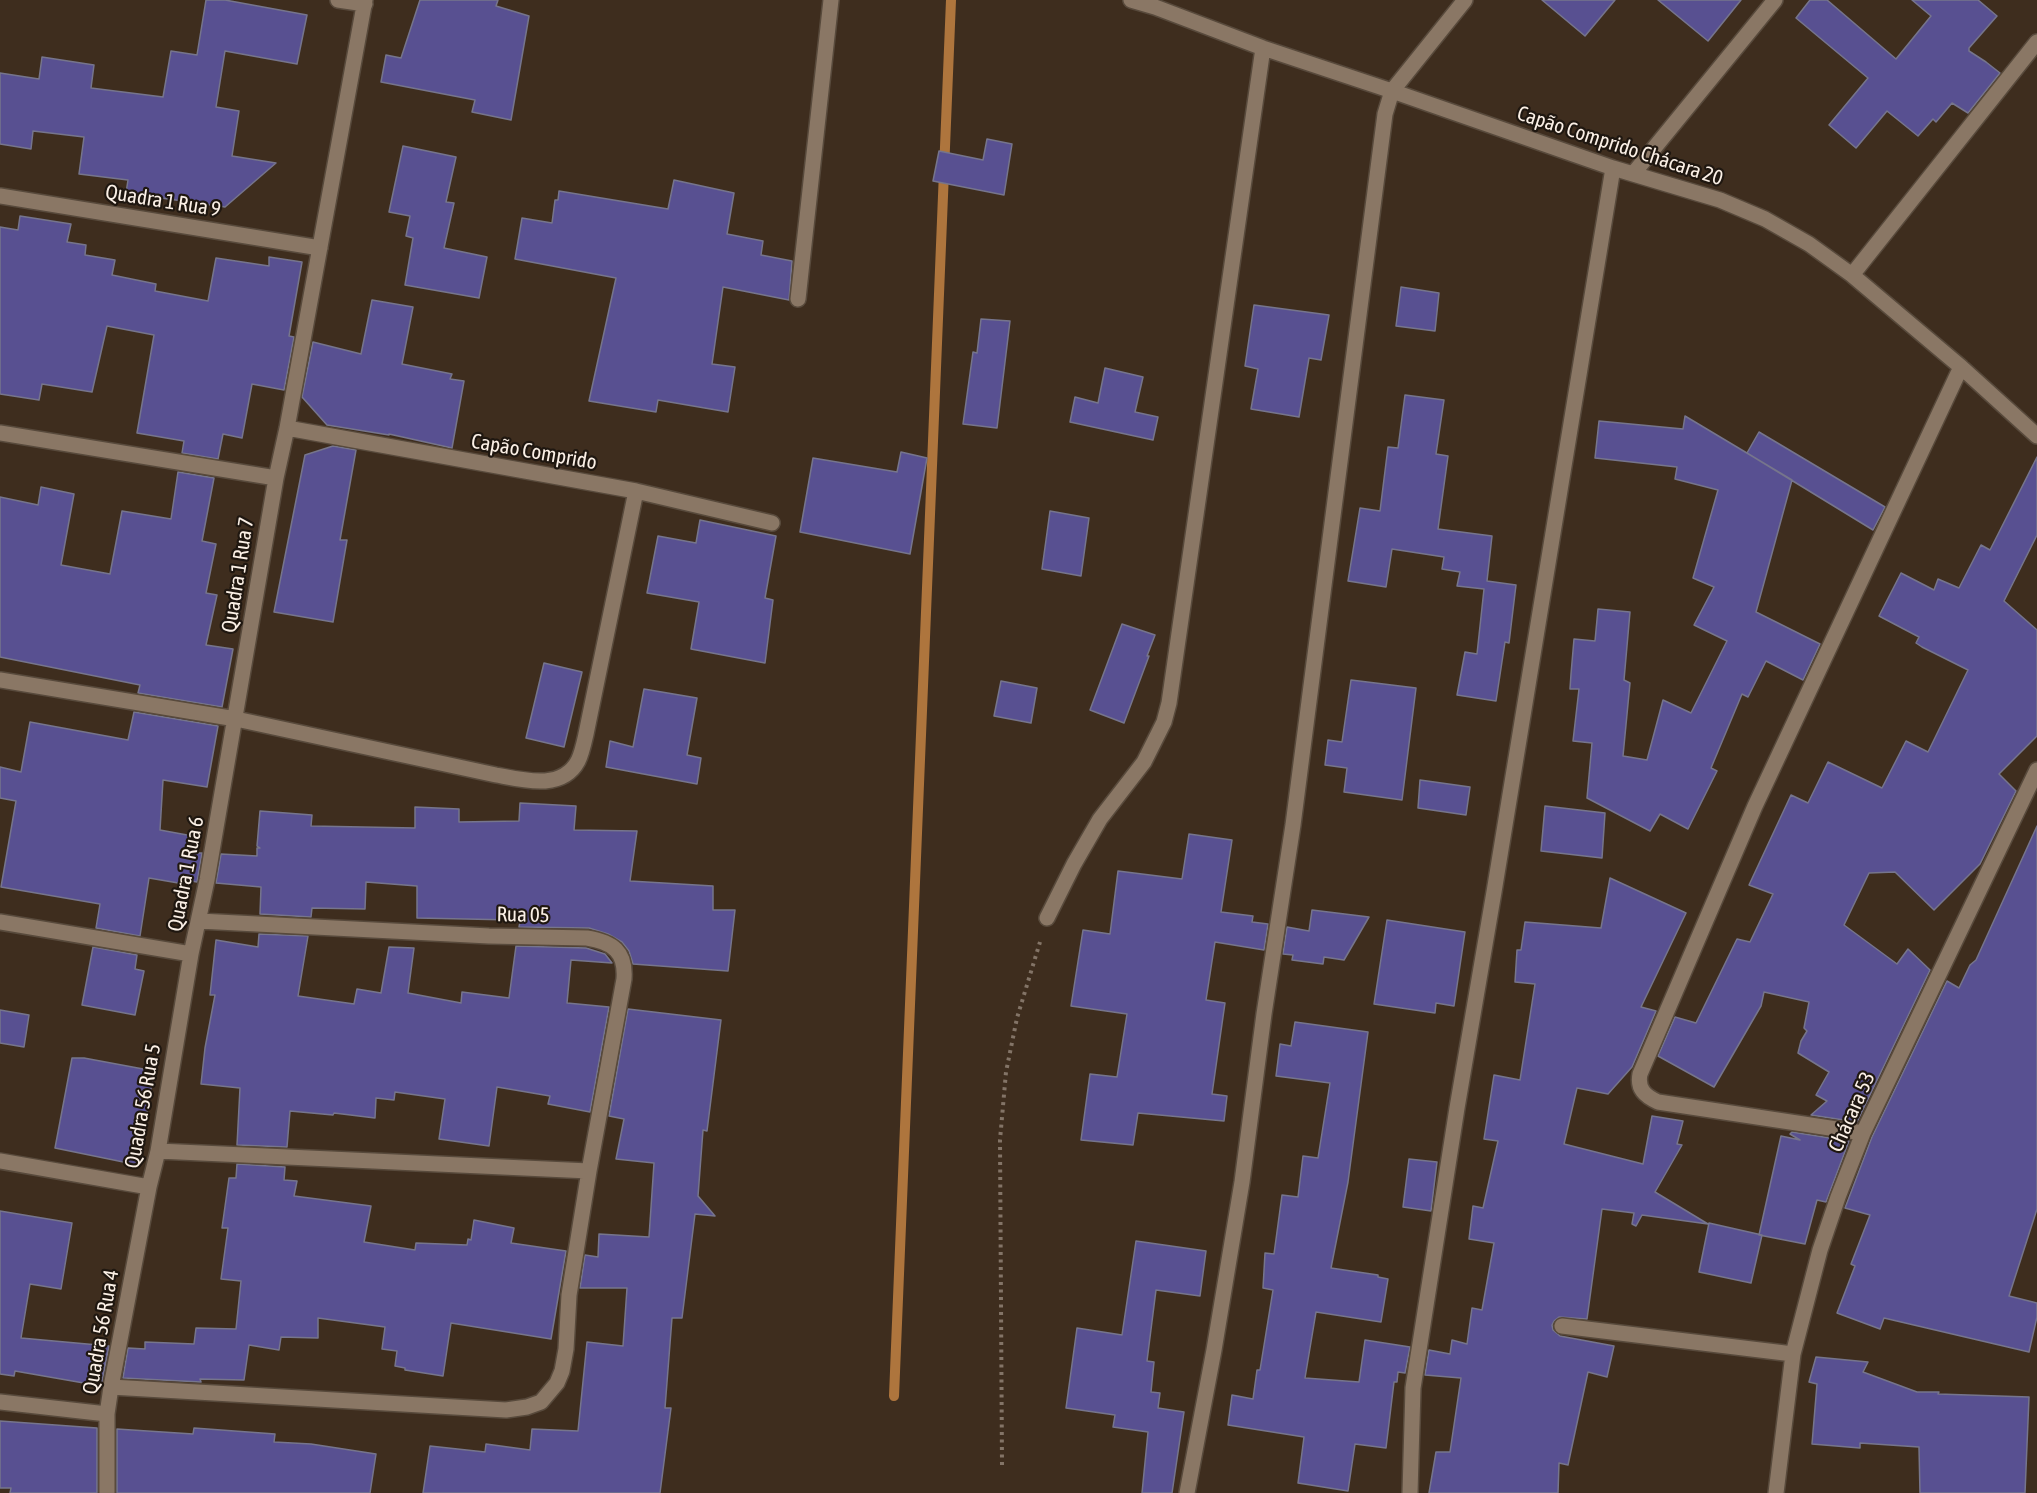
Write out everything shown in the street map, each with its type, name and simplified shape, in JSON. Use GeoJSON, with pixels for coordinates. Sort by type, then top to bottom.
{"type":"FeatureCollection","features":[{"type":"Feature","properties":{"kind":"street"},"geometry":{"type":"LineString","coordinates":[[0,433],[276,478],[365,2],[338,0]]}},
{"type":"Feature","properties":{"kind":"street"},"geometry":{"type":"LineString","coordinates":[[798,298],[831,0]]}},
{"type":"Feature","properties":{"kind":"street","name":"Capão Comprido Chácara 20"},"geometry":{"type":"LineString","coordinates":[[1131,0],[1158,4],[1263,48],[1613,168],[1720,200],[1765,219],[1809,244],[1852,275],[2037,436]]}},
{"type":"Feature","properties":{"kind":"street"},"geometry":{"type":"LineString","coordinates":[[1187,1493],[1242,1182],[1264,1014],[1295,813],[1385,114],[1392,91],[1465,0]]}},
{"type":"Feature","properties":{"kind":"street"},"geometry":{"type":"LineString","coordinates":[[1633,174],[1775,0]]}},
{"type":"Feature","properties":{"kind":"street"},"geometry":{"type":"LineString","coordinates":[[1852,275],[2037,42]]}},
{"type":"Feature","properties":{"kind":"street"},"geometry":{"type":"LineString","coordinates":[[1047,918],[1100,819],[1144,762],[1164,722],[1169,704],[1263,48]]}},
{"type":"Feature","properties":{"kind":"street"},"geometry":{"type":"LineString","coordinates":[[1409,1493],[1413,1388],[1457,1108],[1613,168]]}},
{"type":"Feature","properties":{"kind":"street","name":"Quadra 1 Rua 9"},"geometry":{"type":"LineString","coordinates":[[0,196],[320,248]]}},
{"type":"Feature","properties":{"kind":"street"},"geometry":{"type":"LineString","coordinates":[[1863,1133],[1658,1102],[1648,1097],[1638,1083],[1755,806],[1960,367]]}},
{"type":"Feature","properties":{"kind":"street","name":"Capão Comprido"},"geometry":{"type":"LineString","coordinates":[[287,428],[636,491],[772,523]]}},
{"type":"Feature","properties":{"kind":"street","name":"Quadra 1 Rua 7"},"geometry":{"type":"LineString","coordinates":[[236,719],[276,478]]}},
{"type":"Feature","properties":{"kind":"street"},"geometry":{"type":"LineString","coordinates":[[0,680],[236,719],[495,776],[557,780],[565,777],[579,759],[586,734],[636,491]]}},
{"type":"Feature","properties":{"kind":"street","name":"Quadra 1 Rua 6"},"geometry":{"type":"LineString","coordinates":[[0,922],[191,954],[236,719]]}},
{"type":"Feature","properties":{"kind":"street","name":"Chácara 53"},"geometry":{"type":"LineString","coordinates":[[1776,1493],[1793,1354],[1820,1250],[1863,1133],[2037,770]]}},
{"type":"Feature","properties":{"kind":"street","name":"Rua 05"},"geometry":{"type":"LineString","coordinates":[[111,1387],[506,1410],[541,1402],[557,1383],[565,1360],[569,1295],[624,979],[622,957],[602,940],[587,938],[489,936],[199,921]]}},
{"type":"Feature","properties":{"kind":"street","name":"Quadra 56 Rua 5"},"geometry":{"type":"LineString","coordinates":[[0,1161],[149,1187],[158,1151],[191,954]]}},
{"type":"Feature","properties":{"kind":"street"},"geometry":{"type":"LineString","coordinates":[[158,1151],[589,1171]]}},
{"type":"Feature","properties":{"kind":"street","name":"Quadra 56 Rua 4"},"geometry":{"type":"LineString","coordinates":[[0,1402],[107,1414],[149,1187]]}},
{"type":"Feature","properties":{"kind":"street"},"geometry":{"type":"LineString","coordinates":[[1562,1326],[1793,1354]]}},
{"type":"Feature","properties":{"kind":"street"},"geometry":{"type":"LineString","coordinates":[[107,1414],[107,1493]]}},
{"type":"Feature","properties":{"kind":"path"},"geometry":{"type":"LineString","coordinates":[[1002,1465],[1000,1140],[1005,1084],[1017,1018],[1047,918]]}},
{"type":"Feature","properties":{"kind":"building"},"geometry":{"type":"Polygon","coordinates":[[[206,0],[225,0],[307,15],[297,64],[225,51],[216,107],[239,111],[232,156],[276,163],[225,207],[126,193],[128,180],[79,174],[84,137],[33,131],[31,149],[0,144],[0,73],[39,79],[42,57],[94,65],[91,88],[163,97],[171,51],[197,55],[206,0]]]}},
{"type":"Feature","properties":{"kind":"building"},"geometry":{"type":"Polygon","coordinates":[[[420,0],[498,0],[496,6],[529,16],[511,120],[472,112],[475,100],[381,82],[386,55],[401,58],[420,0]]]}},
{"type":"Feature","properties":{"kind":"building"},"geometry":{"type":"Polygon","coordinates":[[[1542,0],[1615,0],[1585,36],[1542,0]]]}},
{"type":"Feature","properties":{"kind":"building"},"geometry":{"type":"Polygon","coordinates":[[[1658,0],[1741,0],[1708,41],[1658,0]]]}},
{"type":"Feature","properties":{"kind":"building"},"geometry":{"type":"Polygon","coordinates":[[[1810,0],[1827,0],[1896,59],[1931,16],[1912,0],[1978,0],[1997,16],[1969,48],[1969,51],[2000,73],[1968,113],[1952,103],[1936,122],[1933,119],[1918,136],[1887,111],[1856,148],[1829,125],[1868,78],[1796,18],[1810,0]]]}},
{"type":"Feature","properties":{"kind":"building"},"geometry":{"type":"Polygon","coordinates":[[[987,139],[1012,144],[1004,195],[933,181],[939,151],[983,160],[987,139]]]}},
{"type":"Feature","properties":{"kind":"building"},"geometry":{"type":"Polygon","coordinates":[[[403,146],[456,157],[446,202],[454,203],[444,248],[487,257],[479,298],[405,285],[413,238],[406,236],[410,216],[389,212],[403,146]]]}},
{"type":"Feature","properties":{"kind":"building"},"geometry":{"type":"Polygon","coordinates":[[[674,180],[734,193],[727,234],[763,241],[761,255],[792,261],[789,300],[723,287],[712,364],[735,367],[728,412],[658,400],[656,412],[589,401],[616,278],[515,259],[522,218],[552,223],[555,200],[558,200],[559,191],[668,209],[674,180]]]}},
{"type":"Feature","properties":{"kind":"building"},"geometry":{"type":"Polygon","coordinates":[[[20,216],[71,224],[67,242],[86,245],[85,255],[115,260],[112,275],[156,284],[155,291],[208,301],[216,258],[269,266],[269,257],[302,262],[289,336],[294,337],[284,390],[252,384],[242,438],[223,434],[218,459],[182,453],[184,441],[137,433],[154,335],[107,326],[92,392],[42,384],[39,400],[0,394],[0,227],[18,230],[20,216]]]}},
{"type":"Feature","properties":{"kind":"building"},"geometry":{"type":"Polygon","coordinates":[[[1401,287],[1439,293],[1435,331],[1396,326],[1401,287]]]}},
{"type":"Feature","properties":{"kind":"building"},"geometry":{"type":"Polygon","coordinates":[[[372,300],[413,307],[402,364],[452,374],[450,379],[464,381],[452,448],[389,434],[327,425],[302,397],[313,342],[361,354],[372,300]]]}},
{"type":"Feature","properties":{"kind":"building"},"geometry":{"type":"Polygon","coordinates":[[[1254,305],[1329,315],[1321,360],[1309,358],[1299,417],[1251,409],[1258,369],[1245,366],[1254,305]]]}},
{"type":"Feature","properties":{"kind":"building"},"geometry":{"type":"Polygon","coordinates":[[[981,319],[1010,321],[997,428],[963,424],[973,352],[977,353],[981,319]]]}},
{"type":"Feature","properties":{"kind":"building"},"geometry":{"type":"Polygon","coordinates":[[[1105,368],[1143,377],[1135,412],[1158,417],[1153,440],[1070,422],[1075,397],[1098,403],[1105,368]]]}},
{"type":"Feature","properties":{"kind":"building"},"geometry":{"type":"Polygon","coordinates":[[[1405,395],[1444,400],[1436,454],[1448,456],[1438,529],[1492,536],[1487,581],[1516,585],[1509,643],[1505,642],[1496,701],[1457,695],[1465,652],[1477,654],[1484,589],[1457,586],[1460,572],[1442,569],[1444,557],[1392,549],[1386,587],[1348,581],[1360,508],[1380,511],[1388,447],[1398,448],[1405,395]]]}},
{"type":"Feature","properties":{"kind":"building"},"geometry":{"type":"Polygon","coordinates":[[[1685,416],[1792,480],[1756,612],[1820,644],[1803,680],[1766,661],[1748,697],[1742,694],[1711,768],[1717,771],[1688,829],[1660,814],[1650,831],[1587,798],[1592,743],[1573,741],[1579,689],[1570,689],[1571,674],[1574,639],[1595,641],[1598,609],[1630,612],[1624,680],[1630,683],[1623,756],[1647,760],[1663,700],[1691,713],[1727,641],[1694,625],[1714,587],[1693,578],[1718,490],[1675,479],[1677,467],[1595,458],[1599,421],[1683,429],[1685,416]]]}},
{"type":"Feature","properties":{"kind":"building"},"geometry":{"type":"Polygon","coordinates":[[[1759,432],[1885,507],[1873,530],[1747,453],[1759,432]]]}},
{"type":"Feature","properties":{"kind":"building"},"geometry":{"type":"Polygon","coordinates":[[[333,446],[356,450],[340,540],[347,540],[333,622],[274,612],[305,455],[333,446]]]}},
{"type":"Feature","properties":{"kind":"building"},"geometry":{"type":"Polygon","coordinates":[[[901,452],[927,458],[910,554],[800,532],[813,458],[897,472],[901,452]]]}},
{"type":"Feature","properties":{"kind":"building"},"geometry":{"type":"Polygon","coordinates":[[[2037,457],[2037,535],[2004,601],[2037,630],[2037,736],[1999,774],[2016,791],[1980,864],[1934,910],[1895,872],[1869,873],[1844,925],[1897,964],[1908,949],[1930,970],[1857,1122],[1811,1115],[1827,1101],[1816,1095],[1829,1072],[1798,1053],[1807,1031],[1804,1028],[1809,1002],[1764,992],[1761,1006],[1714,1087],[1658,1056],[1675,1017],[1696,1023],[1737,939],[1750,942],[1773,894],[1749,885],[1791,795],[1808,803],[1828,762],[1882,788],[1906,741],[1928,752],[1968,670],[1922,647],[1916,643],[1919,637],[1879,616],[1901,573],[1934,590],[1938,579],[1959,588],[1981,545],[1990,550],[2037,457]]]}},
{"type":"Feature","properties":{"kind":"building"},"geometry":{"type":"Polygon","coordinates":[[[178,472],[214,478],[202,541],[216,544],[206,593],[217,595],[206,645],[233,649],[222,707],[138,693],[140,685],[0,657],[0,497],[38,505],[41,487],[74,494],[61,565],[110,574],[122,511],[171,519],[178,472]]]}},
{"type":"Feature","properties":{"kind":"building"},"geometry":{"type":"Polygon","coordinates":[[[1050,511],[1089,518],[1081,576],[1042,569],[1050,511]]]}},
{"type":"Feature","properties":{"kind":"building"},"geometry":{"type":"Polygon","coordinates":[[[700,520],[776,536],[765,598],[773,600],[765,663],[691,649],[699,602],[647,593],[658,536],[696,543],[700,520]]]}},
{"type":"Feature","properties":{"kind":"building"},"geometry":{"type":"Polygon","coordinates":[[[1122,624],[1155,635],[1124,723],[1090,710],[1122,624]]]}},
{"type":"Feature","properties":{"kind":"building"},"geometry":{"type":"Polygon","coordinates":[[[544,663],[582,672],[564,747],[526,738],[544,663]]]}},
{"type":"Feature","properties":{"kind":"building"},"geometry":{"type":"Polygon","coordinates":[[[1351,680],[1416,688],[1402,800],[1344,792],[1347,768],[1325,765],[1328,740],[1342,742],[1351,680]]]}},
{"type":"Feature","properties":{"kind":"building"},"geometry":{"type":"Polygon","coordinates":[[[1001,681],[1037,688],[1031,723],[994,716],[1001,681]]]}},
{"type":"Feature","properties":{"kind":"building"},"geometry":{"type":"Polygon","coordinates":[[[644,689],[697,698],[687,755],[701,758],[697,784],[606,767],[610,741],[633,747],[644,689]]]}},
{"type":"Feature","properties":{"kind":"building"},"geometry":{"type":"Polygon","coordinates":[[[134,712],[218,726],[207,787],[163,780],[160,830],[198,837],[195,853],[202,853],[197,882],[191,881],[190,885],[149,878],[140,936],[96,928],[100,904],[1,887],[16,801],[0,798],[0,767],[21,772],[30,722],[128,740],[134,712]]]}},
{"type":"Feature","properties":{"kind":"building"},"geometry":{"type":"Polygon","coordinates":[[[1420,780],[1470,787],[1466,815],[1418,808],[1420,780]]]}},
{"type":"Feature","properties":{"kind":"building"},"geometry":{"type":"Polygon","coordinates":[[[520,803],[576,806],[574,830],[637,831],[630,881],[713,886],[713,910],[735,910],[728,971],[633,964],[629,951],[622,942],[608,934],[589,928],[519,927],[520,922],[513,922],[514,920],[417,918],[417,886],[366,882],[365,909],[312,908],[311,917],[260,914],[261,887],[216,883],[221,854],[257,856],[257,848],[260,848],[257,846],[260,811],[312,815],[311,826],[415,828],[415,807],[459,809],[459,822],[519,821],[520,803]]]}},
{"type":"Feature","properties":{"kind":"building"},"geometry":{"type":"Polygon","coordinates":[[[1545,806],[1605,813],[1602,858],[1541,851],[1545,806]]]}},
{"type":"Feature","properties":{"kind":"building"},"geometry":{"type":"Polygon","coordinates":[[[2037,826],[2037,1209],[2009,1296],[2037,1303],[2037,1317],[2029,1352],[1884,1318],[1880,1329],[1837,1313],[1855,1266],[1851,1264],[1870,1215],[1845,1208],[1872,1137],[1947,981],[1959,988],[1970,965],[1976,960],[2037,826]]]}},
{"type":"Feature","properties":{"kind":"building"},"geometry":{"type":"Polygon","coordinates":[[[1189,834],[1232,840],[1221,912],[1253,916],[1252,922],[1268,924],[1264,950],[1215,942],[1206,1000],[1225,1003],[1212,1094],[1227,1096],[1224,1121],[1138,1113],[1133,1145],[1081,1140],[1090,1074],[1117,1077],[1127,1014],[1071,1006],[1083,930],[1110,934],[1118,871],[1182,879],[1189,834]]]}},
{"type":"Feature","properties":{"kind":"building"},"geometry":{"type":"Polygon","coordinates":[[[1610,878],[1686,913],[1641,1007],[1656,1011],[1632,1067],[1608,1094],[1577,1088],[1564,1144],[1643,1164],[1652,1116],[1683,1121],[1677,1144],[1682,1145],[1655,1192],[1708,1224],[1642,1215],[1636,1226],[1632,1224],[1634,1213],[1602,1209],[1587,1319],[1559,1317],[1552,1325],[1553,1330],[1560,1336],[1614,1346],[1607,1377],[1588,1372],[1568,1465],[1559,1463],[1558,1493],[1429,1493],[1436,1452],[1450,1452],[1461,1378],[1425,1375],[1429,1350],[1450,1354],[1452,1340],[1467,1344],[1472,1308],[1482,1310],[1494,1243],[1469,1239],[1473,1206],[1483,1208],[1498,1141],[1484,1139],[1494,1075],[1520,1080],[1535,984],[1515,982],[1517,950],[1521,950],[1525,922],[1601,928],[1610,878]]]}},
{"type":"Feature","properties":{"kind":"building"},"geometry":{"type":"Polygon","coordinates":[[[1312,910],[1369,917],[1344,960],[1324,957],[1323,964],[1292,960],[1293,955],[1283,954],[1287,927],[1309,931],[1312,910]]]}},
{"type":"Feature","properties":{"kind":"building"},"geometry":{"type":"Polygon","coordinates":[[[1387,920],[1465,932],[1454,1006],[1436,1003],[1435,1013],[1374,1004],[1387,920]]]}},
{"type":"Feature","properties":{"kind":"building"},"geometry":{"type":"Polygon","coordinates":[[[259,934],[308,936],[298,996],[354,1004],[357,989],[381,993],[389,947],[414,948],[408,993],[461,1003],[462,992],[509,998],[516,946],[586,948],[605,954],[612,963],[571,960],[567,1003],[609,1007],[590,1112],[548,1104],[550,1096],[497,1087],[489,1146],[439,1139],[445,1099],[395,1092],[394,1100],[376,1098],[375,1118],[290,1111],[287,1147],[237,1145],[240,1088],[201,1084],[215,995],[210,995],[216,940],[258,947],[259,934]]]}},
{"type":"Feature","properties":{"kind":"building"},"geometry":{"type":"Polygon","coordinates":[[[93,947],[137,955],[135,969],[144,971],[135,1015],[82,1005],[93,947]]]}},
{"type":"Feature","properties":{"kind":"building"},"geometry":{"type":"Polygon","coordinates":[[[628,1009],[721,1020],[707,1131],[703,1130],[698,1196],[715,1216],[695,1214],[682,1318],[672,1318],[665,1408],[671,1408],[660,1493],[423,1493],[430,1446],[485,1452],[486,1444],[530,1450],[532,1429],[578,1431],[587,1342],[623,1346],[627,1288],[580,1288],[585,1255],[598,1257],[599,1234],[649,1237],[654,1163],[616,1159],[624,1119],[609,1116],[628,1009]]]}},
{"type":"Feature","properties":{"kind":"building"},"geometry":{"type":"Polygon","coordinates":[[[0,1010],[29,1015],[24,1047],[0,1043],[0,1010]]]}},
{"type":"Feature","properties":{"kind":"building"},"geometry":{"type":"Polygon","coordinates":[[[1295,1022],[1368,1032],[1348,1182],[1331,1268],[1378,1275],[1378,1277],[1388,1279],[1381,1322],[1316,1312],[1305,1378],[1359,1382],[1365,1340],[1410,1347],[1405,1373],[1398,1372],[1397,1382],[1394,1382],[1386,1448],[1355,1444],[1348,1491],[1298,1483],[1304,1437],[1228,1425],[1232,1395],[1253,1399],[1257,1370],[1260,1370],[1273,1290],[1263,1288],[1265,1253],[1274,1254],[1282,1195],[1298,1197],[1303,1156],[1318,1158],[1330,1083],[1276,1076],[1280,1044],[1291,1046],[1295,1022]]]}},
{"type":"Feature","properties":{"kind":"building"},"geometry":{"type":"Polygon","coordinates":[[[72,1058],[84,1058],[154,1071],[138,1165],[55,1148],[72,1058]]]}},
{"type":"Feature","properties":{"kind":"building"},"geometry":{"type":"Polygon","coordinates":[[[1792,1132],[1849,1141],[1826,1202],[1817,1200],[1805,1244],[1759,1235],[1781,1136],[1800,1140],[1790,1134],[1792,1132]]]}},
{"type":"Feature","properties":{"kind":"building"},"geometry":{"type":"Polygon","coordinates":[[[1409,1159],[1437,1162],[1431,1211],[1403,1207],[1409,1159]]]}},
{"type":"Feature","properties":{"kind":"building"},"geometry":{"type":"Polygon","coordinates":[[[237,1164],[285,1167],[284,1180],[297,1181],[294,1196],[371,1206],[364,1242],[415,1250],[416,1243],[467,1245],[468,1239],[471,1240],[474,1220],[514,1228],[511,1243],[566,1251],[551,1339],[451,1323],[443,1376],[405,1370],[405,1368],[395,1366],[397,1351],[382,1349],[385,1327],[318,1318],[318,1338],[281,1337],[279,1350],[249,1345],[244,1380],[200,1379],[201,1382],[123,1378],[128,1348],[145,1349],[145,1342],[194,1344],[196,1328],[236,1329],[241,1281],[221,1279],[228,1228],[222,1228],[229,1178],[236,1178],[237,1164]]]}},
{"type":"Feature","properties":{"kind":"building"},"geometry":{"type":"Polygon","coordinates":[[[0,1211],[72,1223],[61,1289],[30,1284],[21,1338],[109,1346],[101,1386],[15,1371],[14,1376],[0,1374],[0,1211]]]}},
{"type":"Feature","properties":{"kind":"building"},"geometry":{"type":"Polygon","coordinates":[[[1709,1223],[1762,1235],[1751,1283],[1699,1272],[1709,1223]]]}},
{"type":"Feature","properties":{"kind":"building"},"geometry":{"type":"Polygon","coordinates":[[[1136,1241],[1206,1251],[1200,1296],[1156,1290],[1147,1361],[1154,1362],[1151,1392],[1160,1393],[1158,1408],[1184,1412],[1172,1493],[1142,1493],[1148,1432],[1113,1427],[1115,1415],[1066,1408],[1077,1328],[1122,1335],[1136,1241]]]}},
{"type":"Feature","properties":{"kind":"building"},"geometry":{"type":"Polygon","coordinates":[[[1816,1357],[1868,1362],[1863,1372],[1917,1392],[2029,1397],[2025,1493],[1920,1493],[1919,1447],[1860,1443],[1860,1448],[1812,1444],[1817,1384],[1809,1382],[1816,1357]]]}},
{"type":"Feature","properties":{"kind":"building"},"geometry":{"type":"Polygon","coordinates":[[[0,1421],[97,1428],[97,1493],[10,1493],[11,1488],[0,1488],[0,1421]]]}},
{"type":"Feature","properties":{"kind":"building"},"geometry":{"type":"Polygon","coordinates":[[[194,1428],[275,1434],[274,1442],[311,1444],[376,1454],[370,1493],[117,1493],[117,1429],[193,1434],[194,1428]]]}},
{"type":"Feature","properties":{"kind":"waterway"},"geometry":{"type":"LineString","coordinates":[[894,1396],[951,0]]}}]}
